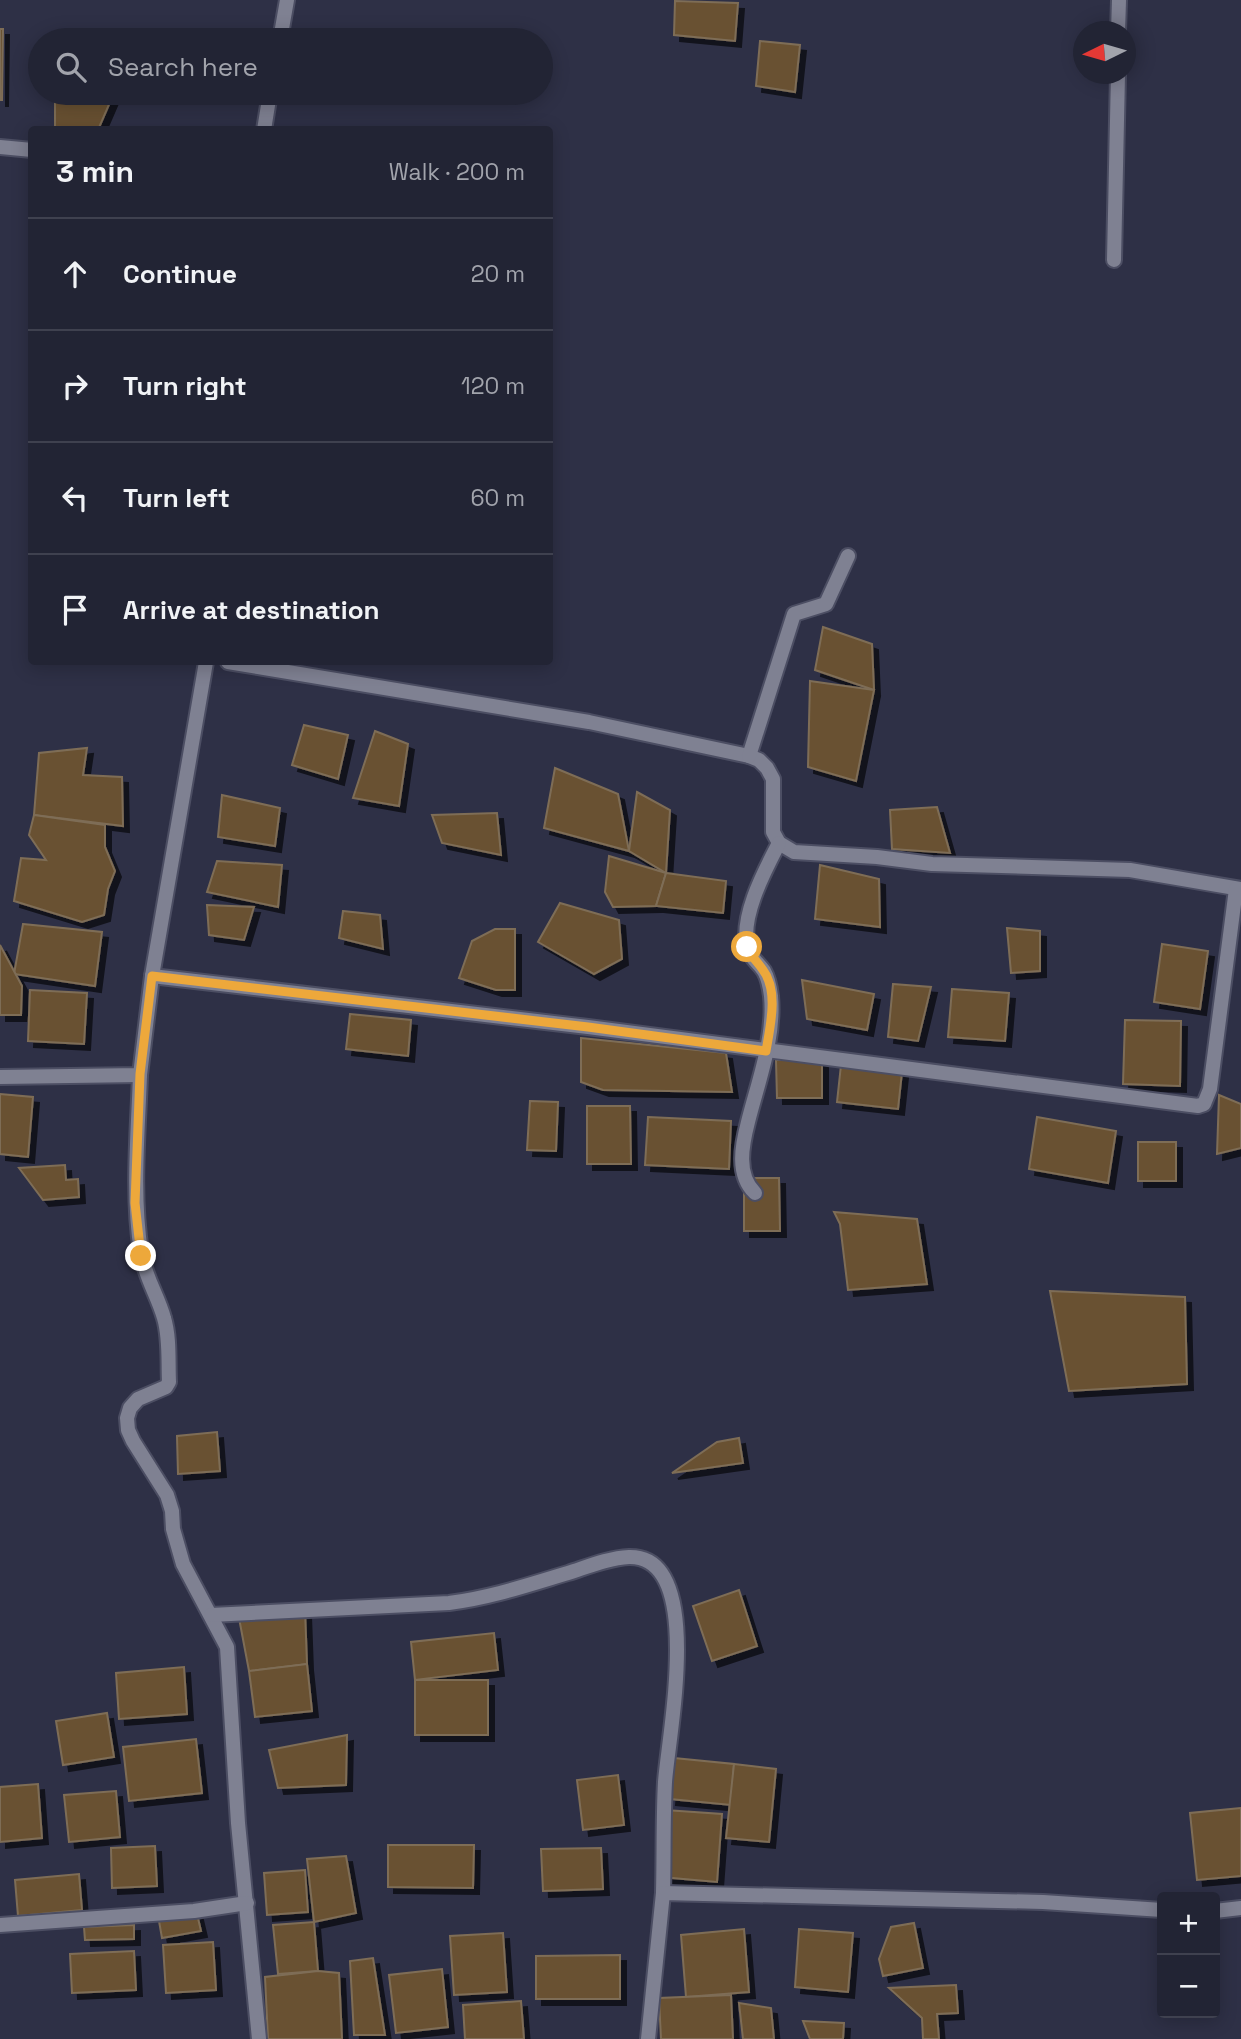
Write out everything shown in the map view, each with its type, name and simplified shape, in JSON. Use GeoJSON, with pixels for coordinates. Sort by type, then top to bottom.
{"type":"FeatureCollection","features":[{"type":"Feature","properties":{"kind":"street"},"geometry":{"type":"LineString","coordinates":[[282,28],[287,0]]}},
{"type":"Feature","properties":{"kind":"street"},"geometry":{"type":"LineString","coordinates":[[1118,21],[1119,0]]}},
{"type":"Feature","properties":{"kind":"street"},"geometry":{"type":"LineString","coordinates":[[1114,260],[1118,84]]}},
{"type":"Feature","properties":{"kind":"street"},"geometry":{"type":"LineString","coordinates":[[265,126],[268,105]]}},
{"type":"Feature","properties":{"kind":"street"},"geometry":{"type":"LineString","coordinates":[[0,147],[28,150]]}},
{"type":"Feature","properties":{"kind":"street"},"geometry":{"type":"LineString","coordinates":[[749,756],[794,614],[826,604],[848,556]]}},
{"type":"Feature","properties":{"kind":"street"},"geometry":{"type":"LineString","coordinates":[[205,665],[152,976],[140,1074],[136,1215],[141,1256],[165,1320],[169,1382],[166,1387],[138,1399],[130,1408],[127,1418],[133,1441],[167,1495],[183,1564],[227,1647],[239,1823],[259,2039]]}},
{"type":"Feature","properties":{"kind":"street"},"geometry":{"type":"LineString","coordinates":[[152,976],[588,1027],[1183,1105],[1204,1104],[1210,1088],[1239,889],[1130,870],[932,864],[794,852],[779,843],[773,832],[773,779],[759,760],[749,756],[589,722],[246,665]]}},
{"type":"Feature","properties":{"kind":"street"},"geometry":{"type":"LineString","coordinates":[[755,1193],[747,1186],[742,1167],[743,1140],[766,1051],[771,1021],[771,997],[769,982],[763,970],[752,959],[747,947],[747,932],[750,910],[762,875],[779,843]]}},
{"type":"Feature","properties":{"kind":"street"},"geometry":{"type":"LineString","coordinates":[[0,1077],[140,1074]]}},
{"type":"Feature","properties":{"kind":"street"},"geometry":{"type":"LineString","coordinates":[[208,1610],[460,1601],[483,1598],[607,1561],[632,1557],[654,1563],[667,1579],[676,1612],[677,1678],[665,1782],[663,1894],[648,2039]]}},
{"type":"Feature","properties":{"kind":"street"},"geometry":{"type":"LineString","coordinates":[[663,1894],[1043,1902],[1157,1910]]}},
{"type":"Feature","properties":{"kind":"street"},"geometry":{"type":"LineString","coordinates":[[0,1925],[194,1911],[247,1903]]}},
{"type":"Feature","properties":{"kind":"street"},"geometry":{"type":"LineString","coordinates":[[1220,1910],[1241,1908]]}},
{"type":"Feature","properties":{"kind":"building"},"geometry":{"type":"Polygon","coordinates":[[[675,1],[738,3],[735,41],[674,35],[675,1]]]}},
{"type":"Feature","properties":{"kind":"building"},"geometry":{"type":"Polygon","coordinates":[[[0,29],[3,29],[2,100],[0,100],[0,29]]]}},
{"type":"Feature","properties":{"kind":"building"},"geometry":{"type":"Polygon","coordinates":[[[760,41],[800,45],[795,92],[756,86],[760,41]]]}},
{"type":"Feature","properties":{"kind":"building"},"geometry":{"type":"Polygon","coordinates":[[[55,105],[109,105],[100,126],[55,126],[55,105]]]}},
{"type":"Feature","properties":{"kind":"building"},"geometry":{"type":"Polygon","coordinates":[[[823,627],[872,644],[874,690],[815,670],[823,627]]]}},
{"type":"Feature","properties":{"kind":"building"},"geometry":{"type":"Polygon","coordinates":[[[810,681],[874,690],[856,781],[808,767],[810,681]]]}},
{"type":"Feature","properties":{"kind":"building"},"geometry":{"type":"Polygon","coordinates":[[[304,725],[348,735],[338,779],[292,765],[304,725]]]}},
{"type":"Feature","properties":{"kind":"building"},"geometry":{"type":"Polygon","coordinates":[[[375,731],[408,744],[399,806],[353,798],[375,731]]]}},
{"type":"Feature","properties":{"kind":"building"},"geometry":{"type":"Polygon","coordinates":[[[87,748],[83,775],[122,777],[123,826],[34,815],[39,753],[87,748]]]}},
{"type":"Feature","properties":{"kind":"building"},"geometry":{"type":"Polygon","coordinates":[[[555,768],[618,794],[629,851],[544,828],[555,768]]]}},
{"type":"Feature","properties":{"kind":"building"},"geometry":{"type":"Polygon","coordinates":[[[637,792],[670,810],[666,873],[629,851],[637,792]]]}},
{"type":"Feature","properties":{"kind":"building"},"geometry":{"type":"Polygon","coordinates":[[[222,795],[280,808],[275,846],[218,837],[222,795]]]}},
{"type":"Feature","properties":{"kind":"building"},"geometry":{"type":"Polygon","coordinates":[[[937,807],[950,853],[892,849],[890,810],[937,807]]]}},
{"type":"Feature","properties":{"kind":"building"},"geometry":{"type":"Polygon","coordinates":[[[497,813],[501,855],[442,843],[432,815],[497,813]]]}},
{"type":"Feature","properties":{"kind":"building"},"geometry":{"type":"Polygon","coordinates":[[[34,815],[105,825],[105,847],[115,871],[108,889],[104,915],[82,922],[14,901],[21,858],[46,860],[29,835],[34,815]]]}},
{"type":"Feature","properties":{"kind":"building"},"geometry":{"type":"Polygon","coordinates":[[[609,856],[666,873],[656,906],[613,907],[605,892],[609,856]]]}},
{"type":"Feature","properties":{"kind":"building"},"geometry":{"type":"Polygon","coordinates":[[[217,861],[282,865],[278,907],[207,892],[217,861]]]}},
{"type":"Feature","properties":{"kind":"building"},"geometry":{"type":"Polygon","coordinates":[[[820,865],[879,879],[880,927],[815,919],[820,865]]]}},
{"type":"Feature","properties":{"kind":"building"},"geometry":{"type":"Polygon","coordinates":[[[666,873],[726,881],[723,913],[656,906],[666,873]]]}},
{"type":"Feature","properties":{"kind":"building"},"geometry":{"type":"Polygon","coordinates":[[[560,903],[619,920],[622,959],[594,974],[538,942],[560,903]]]}},
{"type":"Feature","properties":{"kind":"building"},"geometry":{"type":"Polygon","coordinates":[[[207,905],[254,907],[244,940],[209,935],[207,905]]]}},
{"type":"Feature","properties":{"kind":"building"},"geometry":{"type":"Polygon","coordinates":[[[343,911],[380,915],[383,949],[339,938],[343,911]]]}},
{"type":"Feature","properties":{"kind":"building"},"geometry":{"type":"Polygon","coordinates":[[[23,924],[102,932],[95,986],[14,974],[23,924]]]}},
{"type":"Feature","properties":{"kind":"building"},"geometry":{"type":"Polygon","coordinates":[[[1007,928],[1040,931],[1040,971],[1011,973],[1007,928]]]}},
{"type":"Feature","properties":{"kind":"building"},"geometry":{"type":"Polygon","coordinates":[[[495,929],[515,929],[515,990],[496,990],[459,978],[472,941],[495,929]]]}},
{"type":"Feature","properties":{"kind":"building"},"geometry":{"type":"Polygon","coordinates":[[[1162,944],[1208,951],[1200,1009],[1154,1002],[1162,944]]]}},
{"type":"Feature","properties":{"kind":"building"},"geometry":{"type":"Polygon","coordinates":[[[0,945],[22,986],[21,1015],[0,1015],[0,945]]]}},
{"type":"Feature","properties":{"kind":"building"},"geometry":{"type":"Polygon","coordinates":[[[802,980],[874,994],[867,1030],[807,1019],[802,980]]]}},
{"type":"Feature","properties":{"kind":"building"},"geometry":{"type":"Polygon","coordinates":[[[893,984],[931,987],[918,1041],[888,1037],[893,984]]]}},
{"type":"Feature","properties":{"kind":"building"},"geometry":{"type":"Polygon","coordinates":[[[952,989],[1009,993],[1005,1041],[948,1037],[952,989]]]}},
{"type":"Feature","properties":{"kind":"building"},"geometry":{"type":"Polygon","coordinates":[[[30,990],[87,993],[84,1044],[28,1041],[30,990]]]}},
{"type":"Feature","properties":{"kind":"building"},"geometry":{"type":"Polygon","coordinates":[[[350,1014],[411,1020],[408,1056],[346,1049],[350,1014]]]}},
{"type":"Feature","properties":{"kind":"building"},"geometry":{"type":"Polygon","coordinates":[[[1125,1020],[1181,1021],[1180,1086],[1123,1084],[1125,1020]]]}},
{"type":"Feature","properties":{"kind":"building"},"geometry":{"type":"Polygon","coordinates":[[[581,1038],[726,1053],[732,1092],[603,1090],[581,1082],[581,1038]]]}},
{"type":"Feature","properties":{"kind":"building"},"geometry":{"type":"Polygon","coordinates":[[[822,1059],[822,1098],[777,1098],[776,1060],[822,1059]]]}},
{"type":"Feature","properties":{"kind":"building"},"geometry":{"type":"Polygon","coordinates":[[[841,1065],[902,1072],[898,1109],[837,1102],[841,1065]]]}},
{"type":"Feature","properties":{"kind":"building"},"geometry":{"type":"Polygon","coordinates":[[[0,1094],[33,1097],[28,1157],[0,1154],[0,1094]]]}},
{"type":"Feature","properties":{"kind":"building"},"geometry":{"type":"Polygon","coordinates":[[[1219,1095],[1241,1104],[1241,1148],[1217,1154],[1219,1095]]]}},
{"type":"Feature","properties":{"kind":"building"},"geometry":{"type":"Polygon","coordinates":[[[530,1101],[558,1102],[556,1151],[527,1150],[530,1101]]]}},
{"type":"Feature","properties":{"kind":"building"},"geometry":{"type":"Polygon","coordinates":[[[587,1106],[630,1106],[631,1164],[587,1164],[587,1106]]]}},
{"type":"Feature","properties":{"kind":"building"},"geometry":{"type":"Polygon","coordinates":[[[648,1117],[731,1121],[729,1169],[645,1165],[648,1117]]]}},
{"type":"Feature","properties":{"kind":"building"},"geometry":{"type":"Polygon","coordinates":[[[1037,1117],[1116,1131],[1108,1183],[1029,1169],[1037,1117]]]}},
{"type":"Feature","properties":{"kind":"building"},"geometry":{"type":"Polygon","coordinates":[[[1138,1142],[1176,1142],[1176,1181],[1138,1181],[1138,1142]]]}},
{"type":"Feature","properties":{"kind":"building"},"geometry":{"type":"Polygon","coordinates":[[[65,1165],[66,1180],[78,1179],[79,1197],[43,1200],[19,1168],[65,1165]]]}},
{"type":"Feature","properties":{"kind":"building"},"geometry":{"type":"Polygon","coordinates":[[[744,1178],[779,1178],[780,1231],[744,1231],[744,1178]]]}},
{"type":"Feature","properties":{"kind":"building"},"geometry":{"type":"Polygon","coordinates":[[[834,1212],[917,1219],[927,1284],[848,1290],[840,1224],[834,1212]]]}},
{"type":"Feature","properties":{"kind":"building"},"geometry":{"type":"Polygon","coordinates":[[[1050,1291],[1185,1297],[1187,1384],[1069,1391],[1050,1291]]]}},
{"type":"Feature","properties":{"kind":"building"},"geometry":{"type":"Polygon","coordinates":[[[217,1432],[220,1471],[178,1474],[177,1436],[217,1432]]]}},
{"type":"Feature","properties":{"kind":"building"},"geometry":{"type":"Polygon","coordinates":[[[739,1438],[743,1463],[672,1473],[717,1442],[739,1438]]]}},
{"type":"Feature","properties":{"kind":"building"},"geometry":{"type":"Polygon","coordinates":[[[739,1590],[757,1646],[712,1661],[693,1606],[739,1590]]]}},
{"type":"Feature","properties":{"kind":"building"},"geometry":{"type":"Polygon","coordinates":[[[305,1610],[307,1664],[249,1671],[239,1618],[305,1610]]]}},
{"type":"Feature","properties":{"kind":"building"},"geometry":{"type":"Polygon","coordinates":[[[494,1633],[498,1670],[415,1680],[411,1642],[494,1633]]]}},
{"type":"Feature","properties":{"kind":"building"},"geometry":{"type":"Polygon","coordinates":[[[307,1664],[312,1711],[255,1717],[249,1671],[307,1664]]]}},
{"type":"Feature","properties":{"kind":"building"},"geometry":{"type":"Polygon","coordinates":[[[184,1667],[187,1714],[119,1719],[116,1673],[184,1667]]]}},
{"type":"Feature","properties":{"kind":"building"},"geometry":{"type":"Polygon","coordinates":[[[415,1680],[488,1680],[488,1735],[415,1735],[415,1680]]]}},
{"type":"Feature","properties":{"kind":"building"},"geometry":{"type":"Polygon","coordinates":[[[107,1713],[114,1757],[63,1765],[56,1721],[107,1713]]]}},
{"type":"Feature","properties":{"kind":"building"},"geometry":{"type":"Polygon","coordinates":[[[347,1735],[346,1785],[278,1788],[269,1750],[347,1735]]]}},
{"type":"Feature","properties":{"kind":"building"},"geometry":{"type":"Polygon","coordinates":[[[196,1739],[202,1793],[129,1801],[123,1747],[196,1739]]]}},
{"type":"Feature","properties":{"kind":"building"},"geometry":{"type":"Polygon","coordinates":[[[674,1758],[734,1764],[731,1805],[670,1799],[674,1758]]]}},
{"type":"Feature","properties":{"kind":"building"},"geometry":{"type":"Polygon","coordinates":[[[734,1764],[776,1769],[769,1842],[726,1838],[734,1764]]]}},
{"type":"Feature","properties":{"kind":"building"},"geometry":{"type":"Polygon","coordinates":[[[618,1775],[624,1825],[583,1830],[577,1780],[618,1775]]]}},
{"type":"Feature","properties":{"kind":"building"},"geometry":{"type":"Polygon","coordinates":[[[38,1784],[42,1838],[0,1842],[0,1787],[38,1784]]]}},
{"type":"Feature","properties":{"kind":"building"},"geometry":{"type":"Polygon","coordinates":[[[116,1791],[120,1837],[69,1842],[64,1795],[116,1791]]]}},
{"type":"Feature","properties":{"kind":"building"},"geometry":{"type":"Polygon","coordinates":[[[1241,1808],[1241,1876],[1197,1880],[1190,1813],[1241,1808]]]}},
{"type":"Feature","properties":{"kind":"building"},"geometry":{"type":"Polygon","coordinates":[[[665,1810],[722,1814],[717,1882],[661,1877],[665,1810]]]}},
{"type":"Feature","properties":{"kind":"building"},"geometry":{"type":"Polygon","coordinates":[[[388,1845],[474,1845],[473,1888],[388,1887],[388,1845]]]}},
{"type":"Feature","properties":{"kind":"building"},"geometry":{"type":"Polygon","coordinates":[[[155,1846],[157,1886],[112,1888],[111,1848],[155,1846]]]}},
{"type":"Feature","properties":{"kind":"building"},"geometry":{"type":"Polygon","coordinates":[[[601,1848],[603,1889],[543,1891],[541,1849],[601,1848]]]}},
{"type":"Feature","properties":{"kind":"building"},"geometry":{"type":"Polygon","coordinates":[[[346,1856],[356,1913],[314,1922],[307,1859],[346,1856]]]}},
{"type":"Feature","properties":{"kind":"building"},"geometry":{"type":"Polygon","coordinates":[[[305,1870],[308,1912],[267,1915],[264,1873],[305,1870]]]}},
{"type":"Feature","properties":{"kind":"building"},"geometry":{"type":"Polygon","coordinates":[[[79,1874],[82,1910],[18,1916],[15,1880],[79,1874]]]}},
{"type":"Feature","properties":{"kind":"building"},"geometry":{"type":"Polygon","coordinates":[[[197,1914],[201,1931],[162,1938],[159,1921],[197,1914]]]}},
{"type":"Feature","properties":{"kind":"building"},"geometry":{"type":"Polygon","coordinates":[[[314,1922],[318,1971],[278,1974],[273,1925],[314,1922]]]}},
{"type":"Feature","properties":{"kind":"building"},"geometry":{"type":"Polygon","coordinates":[[[914,1923],[923,1968],[883,1976],[879,1959],[891,1927],[914,1923]]]}},
{"type":"Feature","properties":{"kind":"building"},"geometry":{"type":"Polygon","coordinates":[[[134,1925],[134,1939],[85,1940],[84,1927],[134,1925]]]}},
{"type":"Feature","properties":{"kind":"building"},"geometry":{"type":"Polygon","coordinates":[[[744,1929],[749,1992],[686,1997],[681,1935],[744,1929]]]}},
{"type":"Feature","properties":{"kind":"building"},"geometry":{"type":"Polygon","coordinates":[[[799,1929],[853,1933],[848,1992],[795,1987],[799,1929]]]}},
{"type":"Feature","properties":{"kind":"building"},"geometry":{"type":"Polygon","coordinates":[[[503,1933],[507,1992],[454,1995],[450,1936],[503,1933]]]}},
{"type":"Feature","properties":{"kind":"building"},"geometry":{"type":"Polygon","coordinates":[[[213,1942],[216,1990],[166,1993],[163,1945],[213,1942]]]}},
{"type":"Feature","properties":{"kind":"building"},"geometry":{"type":"Polygon","coordinates":[[[134,1951],[136,1990],[72,1993],[70,1954],[134,1951]]]}},
{"type":"Feature","properties":{"kind":"building"},"geometry":{"type":"Polygon","coordinates":[[[620,1955],[620,1999],[536,1999],[536,1956],[620,1955]]]}},
{"type":"Feature","properties":{"kind":"building"},"geometry":{"type":"Polygon","coordinates":[[[373,1958],[385,2035],[354,2035],[350,1961],[373,1958]]]}},
{"type":"Feature","properties":{"kind":"building"},"geometry":{"type":"Polygon","coordinates":[[[442,1969],[448,2027],[396,2033],[389,1975],[442,1969]]]}},
{"type":"Feature","properties":{"kind":"building"},"geometry":{"type":"Polygon","coordinates":[[[318,1971],[339,1973],[342,2039],[268,2039],[265,1977],[318,1971]]]}},
{"type":"Feature","properties":{"kind":"building"},"geometry":{"type":"Polygon","coordinates":[[[956,1985],[958,2013],[937,2014],[939,2039],[923,2039],[922,2018],[889,1988],[956,1985]]]}},
{"type":"Feature","properties":{"kind":"building"},"geometry":{"type":"Polygon","coordinates":[[[731,1995],[733,2039],[661,2039],[659,1998],[731,1995]]]}},
{"type":"Feature","properties":{"kind":"building"},"geometry":{"type":"Polygon","coordinates":[[[521,2001],[524,2039],[465,2039],[463,2005],[521,2001]]]}},
{"type":"Feature","properties":{"kind":"building"},"geometry":{"type":"Polygon","coordinates":[[[739,2003],[771,2008],[774,2039],[743,2039],[739,2003]]]}},
{"type":"Feature","properties":{"kind":"building"},"geometry":{"type":"Polygon","coordinates":[[[803,2021],[844,2023],[843,2039],[810,2039],[803,2021]]]}},
{"type":"Feature","properties":{"kind":"route"},"geometry":{"type":"LineString","coordinates":[[141,1256],[135,1203],[140,1074],[152,976],[588,1027],[766,1051],[771,1021],[769,982],[763,970],[752,959],[747,947]]}}]}
